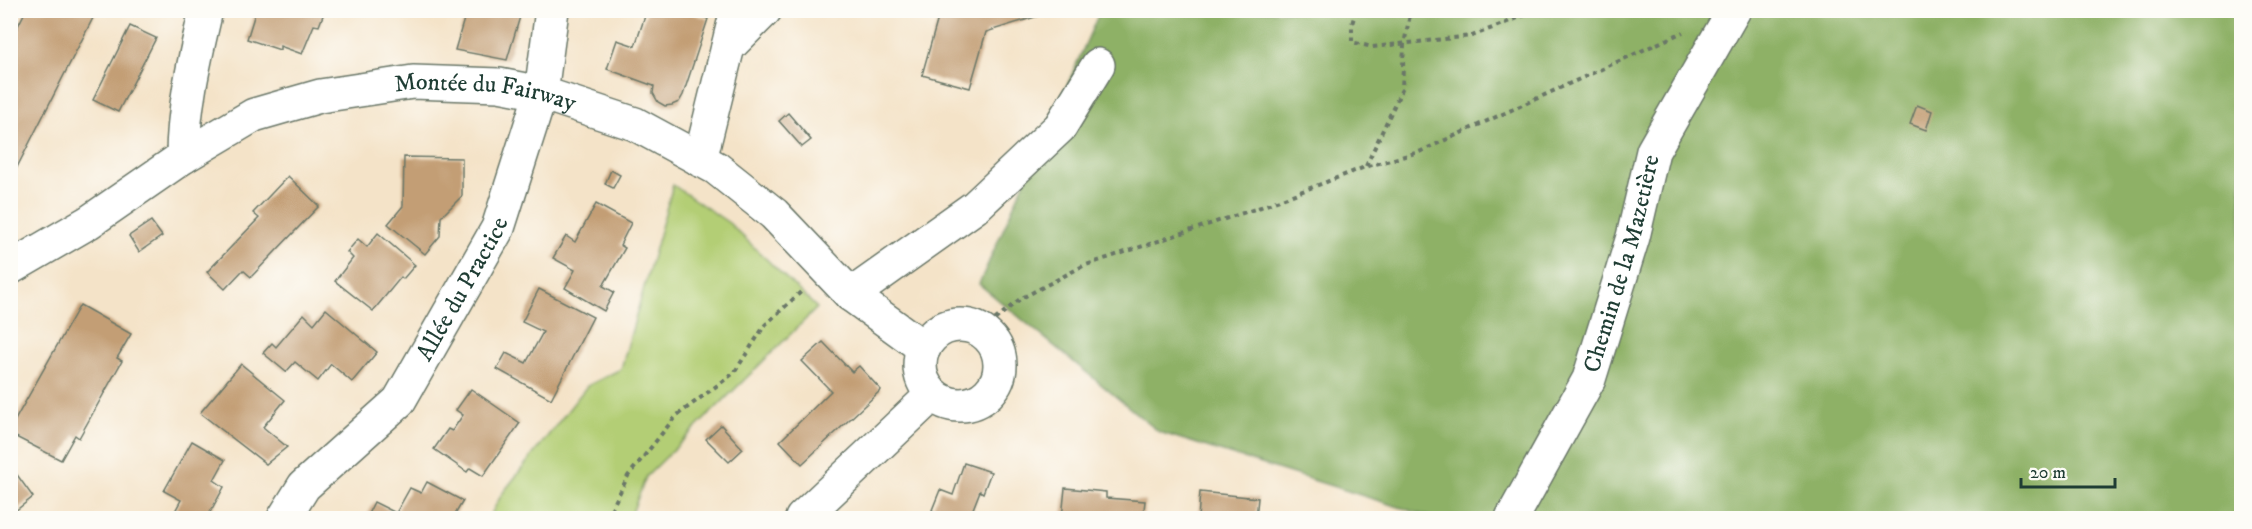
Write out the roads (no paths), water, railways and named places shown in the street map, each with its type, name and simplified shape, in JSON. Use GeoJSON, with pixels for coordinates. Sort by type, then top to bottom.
{"type":"FeatureCollection","features":[{"type":"Feature","properties":{"kind":"street"},"geometry":{"type":"LineString","coordinates":[[183,157],[186,117],[206,10]]}},
{"type":"Feature","properties":{"kind":"street","name":"Allée du Practice"},"geometry":{"type":"LineString","coordinates":[[284,519],[304,486],[399,401],[498,228],[541,93],[552,10]]}},
{"type":"Feature","properties":{"kind":"street"},"geometry":{"type":"LineString","coordinates":[[700,160],[737,10]]}},
{"type":"Feature","properties":{"kind":"street"},"geometry":{"type":"LineString","coordinates":[[728,47],[765,10]]}},
{"type":"Feature","properties":{"kind":"street","name":"Chemin de la Mazetière"},"geometry":{"type":"LineString","coordinates":[[1512,519],[1589,380],[1633,237],[1653,151],[1734,10]]}},
{"type":"Feature","properties":{"kind":"street"},"geometry":{"type":"LineString","coordinates":[[851,295],[975,207],[1060,127],[1098,65]]}},
{"type":"Feature","properties":{"kind":"street","name":"Montée du Fairway"},"geometry":{"type":"LineString","coordinates":[[10,268],[88,222],[183,157],[254,115],[320,96],[413,82],[500,85],[541,93],[635,124],[716,168],[774,214],[851,295],[924,348]]}},
{"type":"Feature","properties":{"kind":"street"},"geometry":{"type":"LineString","coordinates":[[956,325],[969,326],[981,331],[991,340],[999,358],[998,378],[992,390],[976,402],[956,406],[932,395],[924,384],[921,373],[920,360],[924,348],[932,337],[943,329],[956,325]]}},
{"type":"Feature","properties":{"kind":"street"},"geometry":{"type":"LineString","coordinates":[[802,519],[932,395]]}}]}
